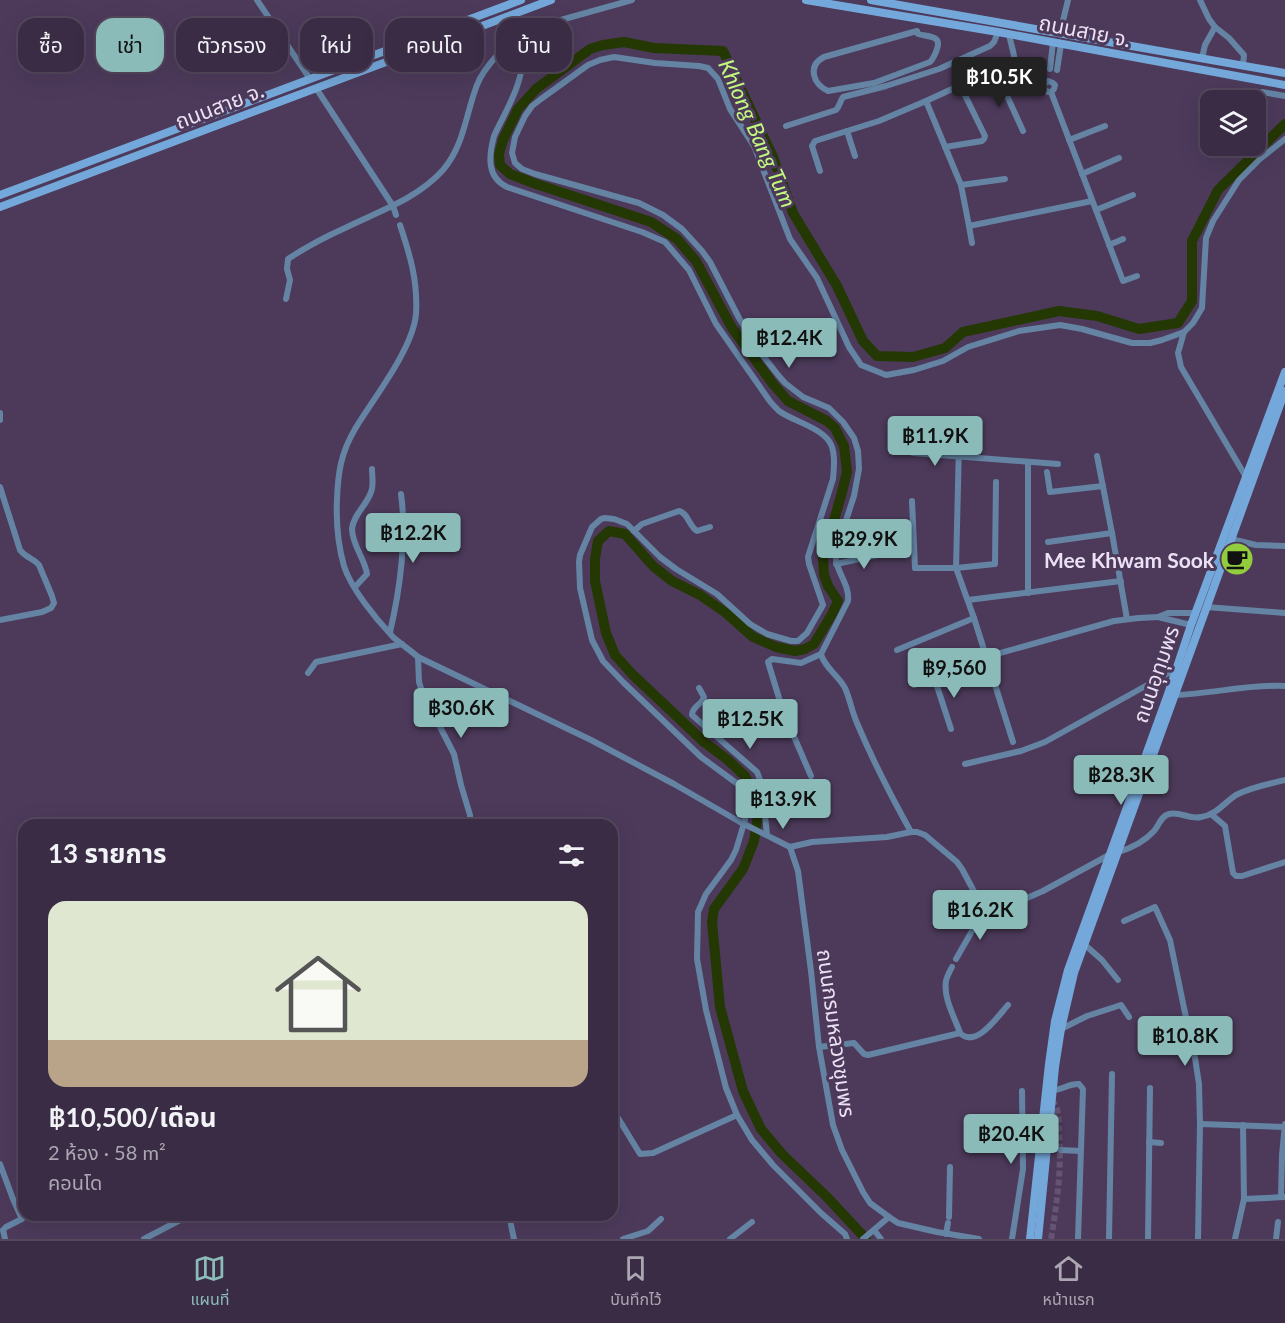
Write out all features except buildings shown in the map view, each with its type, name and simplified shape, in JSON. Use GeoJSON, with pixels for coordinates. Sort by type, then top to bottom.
{"type":"FeatureCollection","features":[{"type":"Feature","properties":{"kind":"main road","name":"ถนนสาย จ."},"geometry":{"type":"LineString","coordinates":[[0,195],[522,0]]}},
{"type":"Feature","properties":{"kind":"main road","name":"ถนนสาย จ."},"geometry":{"type":"LineString","coordinates":[[0,207],[551,0]]}},
{"type":"Feature","properties":{"kind":"main road","name":"ถนนสาย จ."},"geometry":{"type":"LineString","coordinates":[[806,0],[998,32],[1285,85]]}},
{"type":"Feature","properties":{"kind":"main road","name":"ถนนสาย จ."},"geometry":{"type":"LineString","coordinates":[[872,0],[1285,73]]}},
{"type":"Feature","properties":{"kind":"main road"},"geometry":{"type":"LineString","coordinates":[[310,79],[316,88]]}},
{"type":"Feature","properties":{"kind":"main road","name":"ถนนอุทุมพร"},"geometry":{"type":"LineString","coordinates":[[1030,1239],[1055,1022],[1068,970],[1191,625],[1285,372]]}},
{"type":"Feature","properties":{"kind":"main road","name":"ถนนอุทุมพร"},"geometry":{"type":"LineString","coordinates":[[1038,1239],[1061,1029],[1074,973],[1285,392]]}},
{"type":"Feature","properties":{"kind":"main road"},"geometry":{"type":"LineString","coordinates":[[1109,855],[1118,852]]}},
{"type":"Feature","properties":{"kind":"street"},"geometry":{"type":"LineString","coordinates":[[257,0],[310,79]]}},
{"type":"Feature","properties":{"kind":"street"},"geometry":{"type":"LineString","coordinates":[[568,18],[632,0]]}},
{"type":"Feature","properties":{"kind":"street"},"geometry":{"type":"LineString","coordinates":[[1060,33],[1068,0]]}},
{"type":"Feature","properties":{"kind":"street"},"geometry":{"type":"LineString","coordinates":[[1200,0],[1215,27],[1229,38],[1244,55],[1243,65]]}},
{"type":"Feature","properties":{"kind":"street"},"geometry":{"type":"LineString","coordinates":[[917,31],[919,18]]}},
{"type":"Feature","properties":{"kind":"street"},"geometry":{"type":"LineString","coordinates":[[1202,58],[1205,45],[1215,27]]}},
{"type":"Feature","properties":{"kind":"street"},"geometry":{"type":"LineString","coordinates":[[917,31],[918,34],[936,38],[938,41],[934,59],[930,62],[874,83],[828,91],[824,90],[815,78],[813,72],[815,64],[824,57],[917,31]]}},
{"type":"Feature","properties":{"kind":"street"},"geometry":{"type":"LineString","coordinates":[[786,126],[836,110],[843,97],[886,87],[949,65],[990,46],[998,32]]}},
{"type":"Feature","properties":{"kind":"street"},"geometry":{"type":"LineString","coordinates":[[1009,34],[1015,60],[1010,74]]}},
{"type":"Feature","properties":{"kind":"street"},"geometry":{"type":"LineString","coordinates":[[1051,92],[1044,89],[1051,76],[1057,43]]}},
{"type":"Feature","properties":{"kind":"street"},"geometry":{"type":"LineString","coordinates":[[910,832],[884,783],[844,687],[822,660],[821,654],[848,602],[846,585],[835,559],[854,496],[859,468],[858,451],[854,438],[829,408],[803,397],[778,375],[757,348],[710,262],[682,230],[663,215],[639,202],[535,174],[522,169],[515,163],[512,153],[515,137],[525,116],[541,99],[580,70],[600,60],[614,57],[708,68],[718,79],[730,109],[754,146],[790,239],[816,278],[849,347],[861,365],[886,375],[914,370],[943,361],[968,347],[1019,331],[1060,325],[1131,343],[1150,343],[1184,332],[1202,308],[1206,238],[1213,221],[1239,180],[1285,139]]}},
{"type":"Feature","properties":{"kind":"street"},"geometry":{"type":"LineString","coordinates":[[286,299],[290,280],[287,269],[288,259],[344,228],[393,206],[420,190],[445,168],[461,139],[477,83],[496,58]]}},
{"type":"Feature","properties":{"kind":"street"},"geometry":{"type":"LineString","coordinates":[[521,72],[517,89],[492,142],[490,162],[492,173],[497,181],[507,187],[642,232],[665,242],[689,270],[716,324],[769,400],[780,411],[816,430],[829,440],[832,447],[833,478],[808,557],[824,604],[807,633],[798,641],[776,638],[759,631],[717,594],[660,558],[621,520],[605,518],[592,527],[579,562],[580,588],[592,640],[603,661],[701,757],[739,785],[748,826],[731,860],[706,894],[698,912],[697,959],[706,1010],[726,1088],[737,1115],[752,1140],[773,1165],[848,1239]]}},
{"type":"Feature","properties":{"kind":"street"},"geometry":{"type":"LineString","coordinates":[[820,171],[813,144],[815,141],[879,121],[988,72],[998,76],[1023,130]]}},
{"type":"Feature","properties":{"kind":"street"},"geometry":{"type":"LineString","coordinates":[[998,76],[1010,74],[1051,76]]}},
{"type":"Feature","properties":{"kind":"street"},"geometry":{"type":"LineString","coordinates":[[1051,76],[1055,85],[1051,92]]}},
{"type":"Feature","properties":{"kind":"street"},"geometry":{"type":"LineString","coordinates":[[945,147],[982,141],[985,136],[960,85]]}},
{"type":"Feature","properties":{"kind":"street"},"geometry":{"type":"LineString","coordinates":[[316,88],[393,206],[396,215]]}},
{"type":"Feature","properties":{"kind":"street"},"geometry":{"type":"LineString","coordinates":[[1051,92],[1123,282],[1137,276]]}},
{"type":"Feature","properties":{"kind":"street"},"geometry":{"type":"LineString","coordinates":[[1266,93],[1285,96]]}},
{"type":"Feature","properties":{"kind":"street"},"geometry":{"type":"LineString","coordinates":[[926,101],[961,185],[972,243]]}},
{"type":"Feature","properties":{"kind":"street"},"geometry":{"type":"LineString","coordinates":[[1069,140],[1105,126]]}},
{"type":"Feature","properties":{"kind":"street"},"geometry":{"type":"LineString","coordinates":[[847,130],[855,156]]}},
{"type":"Feature","properties":{"kind":"street"},"geometry":{"type":"LineString","coordinates":[[1082,174],[1119,158]]}},
{"type":"Feature","properties":{"kind":"street"},"geometry":{"type":"LineString","coordinates":[[961,185],[1005,179]]}},
{"type":"Feature","properties":{"kind":"street"},"geometry":{"type":"LineString","coordinates":[[1096,210],[1133,195]]}},
{"type":"Feature","properties":{"kind":"street"},"geometry":{"type":"LineString","coordinates":[[969,226],[1092,201]]}},
{"type":"Feature","properties":{"kind":"street"},"geometry":{"type":"LineString","coordinates":[[400,225],[411,257],[415,280],[416,315],[408,344],[354,431],[343,454],[338,476],[337,513],[341,554],[345,569],[360,598],[390,633],[418,657],[591,740],[790,847],[812,842],[887,837],[910,832],[925,835],[963,869],[984,910]]}},
{"type":"Feature","properties":{"kind":"street"},"geometry":{"type":"LineString","coordinates":[[1109,245],[1123,239]]}},
{"type":"Feature","properties":{"kind":"street"},"geometry":{"type":"LineString","coordinates":[[1184,332],[1178,353],[1181,368],[1246,477]]}},
{"type":"Feature","properties":{"kind":"street"},"geometry":{"type":"LineString","coordinates":[[0,413],[0,420]]}},
{"type":"Feature","properties":{"kind":"street"},"geometry":{"type":"LineString","coordinates":[[959,445],[956,568],[1013,742]]}},
{"type":"Feature","properties":{"kind":"street"},"geometry":{"type":"LineString","coordinates":[[913,453],[1058,464]]}},
{"type":"Feature","properties":{"kind":"street"},"geometry":{"type":"LineString","coordinates":[[1097,456],[1127,619]]}},
{"type":"Feature","properties":{"kind":"street"},"geometry":{"type":"LineString","coordinates":[[1028,462],[1028,593]]}},
{"type":"Feature","properties":{"kind":"street"},"geometry":{"type":"LineString","coordinates":[[355,587],[367,574],[352,530],[355,518],[372,490],[372,469]]}},
{"type":"Feature","properties":{"kind":"street"},"geometry":{"type":"LineString","coordinates":[[1047,472],[1050,492],[1103,486]]}},
{"type":"Feature","properties":{"kind":"street"},"geometry":{"type":"LineString","coordinates":[[912,501],[915,568],[956,568],[995,564],[996,482]]}},
{"type":"Feature","properties":{"kind":"street"},"geometry":{"type":"LineString","coordinates":[[0,487],[20,550],[39,565],[54,603],[51,608],[42,612],[0,620]]}},
{"type":"Feature","properties":{"kind":"street"},"geometry":{"type":"LineString","coordinates":[[390,633],[400,580],[404,514],[401,494]]}},
{"type":"Feature","properties":{"kind":"street"},"geometry":{"type":"LineString","coordinates":[[634,531],[642,525],[679,511],[684,513],[697,531],[710,527]]}},
{"type":"Feature","properties":{"kind":"street"},"geometry":{"type":"LineString","coordinates":[[1048,542],[1112,533]]}},
{"type":"Feature","properties":{"kind":"street"},"geometry":{"type":"LineString","coordinates":[[1231,539],[1256,545],[1285,546]]}},
{"type":"Feature","properties":{"kind":"street"},"geometry":{"type":"LineString","coordinates":[[836,564],[887,553]]}},
{"type":"Feature","properties":{"kind":"street"},"geometry":{"type":"LineString","coordinates":[[968,600],[1120,581]]}},
{"type":"Feature","properties":{"kind":"street"},"geometry":{"type":"LineString","coordinates":[[1206,607],[1285,613]]}},
{"type":"Feature","properties":{"kind":"street"},"geometry":{"type":"LineString","coordinates":[[914,685],[986,657],[1114,621],[1196,613]]}},
{"type":"Feature","properties":{"kind":"street"},"geometry":{"type":"LineString","coordinates":[[1158,617],[1191,625]]}},
{"type":"Feature","properties":{"kind":"street"},"geometry":{"type":"LineString","coordinates":[[897,650],[974,618]]}},
{"type":"Feature","properties":{"kind":"street"},"geometry":{"type":"LineString","coordinates":[[308,673],[316,662],[402,644]]}},
{"type":"Feature","properties":{"kind":"street"},"geometry":{"type":"LineString","coordinates":[[811,776],[783,711],[768,662],[772,659],[801,663],[821,654]]}},
{"type":"Feature","properties":{"kind":"street"},"geometry":{"type":"LineString","coordinates":[[418,657],[419,682],[454,754],[470,819]]}},
{"type":"Feature","properties":{"kind":"street"},"geometry":{"type":"LineString","coordinates":[[965,764],[1021,751],[1045,742],[1177,668]]}},
{"type":"Feature","properties":{"kind":"street"},"geometry":{"type":"LineString","coordinates":[[934,677],[951,729]]}},
{"type":"Feature","properties":{"kind":"street"},"geometry":{"type":"LineString","coordinates":[[1174,695],[1267,685],[1285,686]]}},
{"type":"Feature","properties":{"kind":"street"},"geometry":{"type":"LineString","coordinates":[[699,688],[704,697],[694,708],[692,715],[757,772],[762,785],[765,834]]}},
{"type":"Feature","properties":{"kind":"street"},"geometry":{"type":"LineString","coordinates":[[1118,852],[1143,841],[1169,814],[1196,818],[1211,814],[1248,790],[1285,780]]}},
{"type":"Feature","properties":{"kind":"street"},"geometry":{"type":"LineString","coordinates":[[1211,814],[1225,826],[1233,873],[1236,876],[1285,862]]}},
{"type":"Feature","properties":{"kind":"street","name":"ถนนกรมหลวงชุมพร"},"geometry":{"type":"LineString","coordinates":[[790,847],[798,871],[819,1047],[833,1125],[842,1150],[870,1203],[898,1223],[979,1239]]}},
{"type":"Feature","properties":{"kind":"street"},"geometry":{"type":"LineString","coordinates":[[984,910],[992,910],[1027,898],[1109,855]]}},
{"type":"Feature","properties":{"kind":"street"},"geometry":{"type":"LineString","coordinates":[[1124,921],[1155,907],[1170,940],[1196,1058],[1199,1084],[1198,1239]]}},
{"type":"Feature","properties":{"kind":"street"},"geometry":{"type":"LineString","coordinates":[[956,959],[984,910]]}},
{"type":"Feature","properties":{"kind":"street"},"geometry":{"type":"LineString","coordinates":[[1084,944],[1102,960],[1118,980]]}},
{"type":"Feature","properties":{"kind":"street"},"geometry":{"type":"LineString","coordinates":[[952,967],[946,981],[946,989],[960,1034],[963,1037],[976,1037],[982,1033],[1008,1005]]}},
{"type":"Feature","properties":{"kind":"street"},"geometry":{"type":"LineString","coordinates":[[1061,1029],[1087,1016],[1121,1005],[1129,1017]]}},
{"type":"Feature","properties":{"kind":"street"},"geometry":{"type":"LineString","coordinates":[[819,1047],[854,1043],[864,1054],[868,1055],[960,1034]]}},
{"type":"Feature","properties":{"kind":"street"},"geometry":{"type":"LineString","coordinates":[[1109,1239],[1112,1074]]}},
{"type":"Feature","properties":{"kind":"street"},"geometry":{"type":"LineString","coordinates":[[1053,1090],[1075,1084],[1082,1085],[1083,1089],[1078,1239]]}},
{"type":"Feature","properties":{"kind":"street"},"geometry":{"type":"LineString","coordinates":[[1148,1239],[1150,1088]]}},
{"type":"Feature","properties":{"kind":"street"},"geometry":{"type":"LineString","coordinates":[[1012,1239],[1023,1169],[1022,1091]]}},
{"type":"Feature","properties":{"kind":"street"},"geometry":{"type":"LineString","coordinates":[[618,1118],[640,1154],[644,1155],[737,1115]]}},
{"type":"Feature","properties":{"kind":"street"},"geometry":{"type":"LineString","coordinates":[[1200,1124],[1285,1125],[1283,1197],[1244,1199]]}},
{"type":"Feature","properties":{"kind":"street"},"geometry":{"type":"LineString","coordinates":[[1235,1239],[1244,1199],[1243,1125]]}},
{"type":"Feature","properties":{"kind":"street"},"geometry":{"type":"LineString","coordinates":[[1149,1142],[1161,1143]]}},
{"type":"Feature","properties":{"kind":"street"},"geometry":{"type":"LineString","coordinates":[[1060,1150],[1081,1151]]}},
{"type":"Feature","properties":{"kind":"street"},"geometry":{"type":"LineString","coordinates":[[0,1164],[18,1210]]}},
{"type":"Feature","properties":{"kind":"street"},"geometry":{"type":"LineString","coordinates":[[946,1234],[950,1167]]}},
{"type":"Feature","properties":{"kind":"street"},"geometry":{"type":"LineString","coordinates":[[863,1239],[889,1217]]}},
{"type":"Feature","properties":{"kind":"street"},"geometry":{"type":"LineString","coordinates":[[623,1239],[648,1230],[662,1219]]}},
{"type":"Feature","properties":{"kind":"street"},"geometry":{"type":"LineString","coordinates":[[5,1239],[3,1230],[18,1221]]}},
{"type":"Feature","properties":{"kind":"street"},"geometry":{"type":"LineString","coordinates":[[144,1239],[178,1221]]}},
{"type":"Feature","properties":{"kind":"street"},"geometry":{"type":"LineString","coordinates":[[510,1221],[514,1239]]}},
{"type":"Feature","properties":{"kind":"street"},"geometry":{"type":"LineString","coordinates":[[731,1239],[752,1222]]}},
{"type":"Feature","properties":{"kind":"street"},"geometry":{"type":"LineString","coordinates":[[1278,1222],[1276,1237],[1285,1236]]}},
{"type":"Feature","properties":{"kind":"street"},"geometry":{"type":"LineString","coordinates":[[873,1231],[881,1239]]}},
{"type":"Feature","properties":{"kind":"waterway","name":"Khlong Bang Tum"},"geometry":{"type":"LineString","coordinates":[[866,1239],[782,1154],[761,1129],[743,1091],[720,1007],[712,922],[714,909],[743,869],[754,841],[758,816],[754,795],[745,776],[704,742],[615,655],[606,633],[595,581],[598,541],[609,531],[625,534],[653,566],[672,581],[700,595],[726,613],[753,637],[776,647],[795,651],[805,649],[814,644],[838,601],[824,575],[823,558],[847,472],[844,446],[835,428],[827,421],[788,401],[773,384],[732,328],[696,261],[677,239],[651,222],[510,174],[500,165],[499,154],[503,140],[518,109],[536,89],[590,49],[624,42],[654,48],[723,51],[773,157],[793,213],[837,286],[863,341],[877,356],[913,357],[945,348],[963,332],[1059,311],[1097,316],[1139,329],[1178,323],[1192,301],[1192,241],[1218,190],[1285,124]]}},
{"type":"Feature","properties":{"kind":"tunnel"},"geometry":{"type":"LineString","coordinates":[[1051,1239],[1060,1159],[1058,1114],[1052,1100]]}},
{"type":"Feature","properties":{"kind":"place","name":"Mee Khwam Sook"},"geometry":{"type":"Point","coordinates":[1237,559]}}]}
